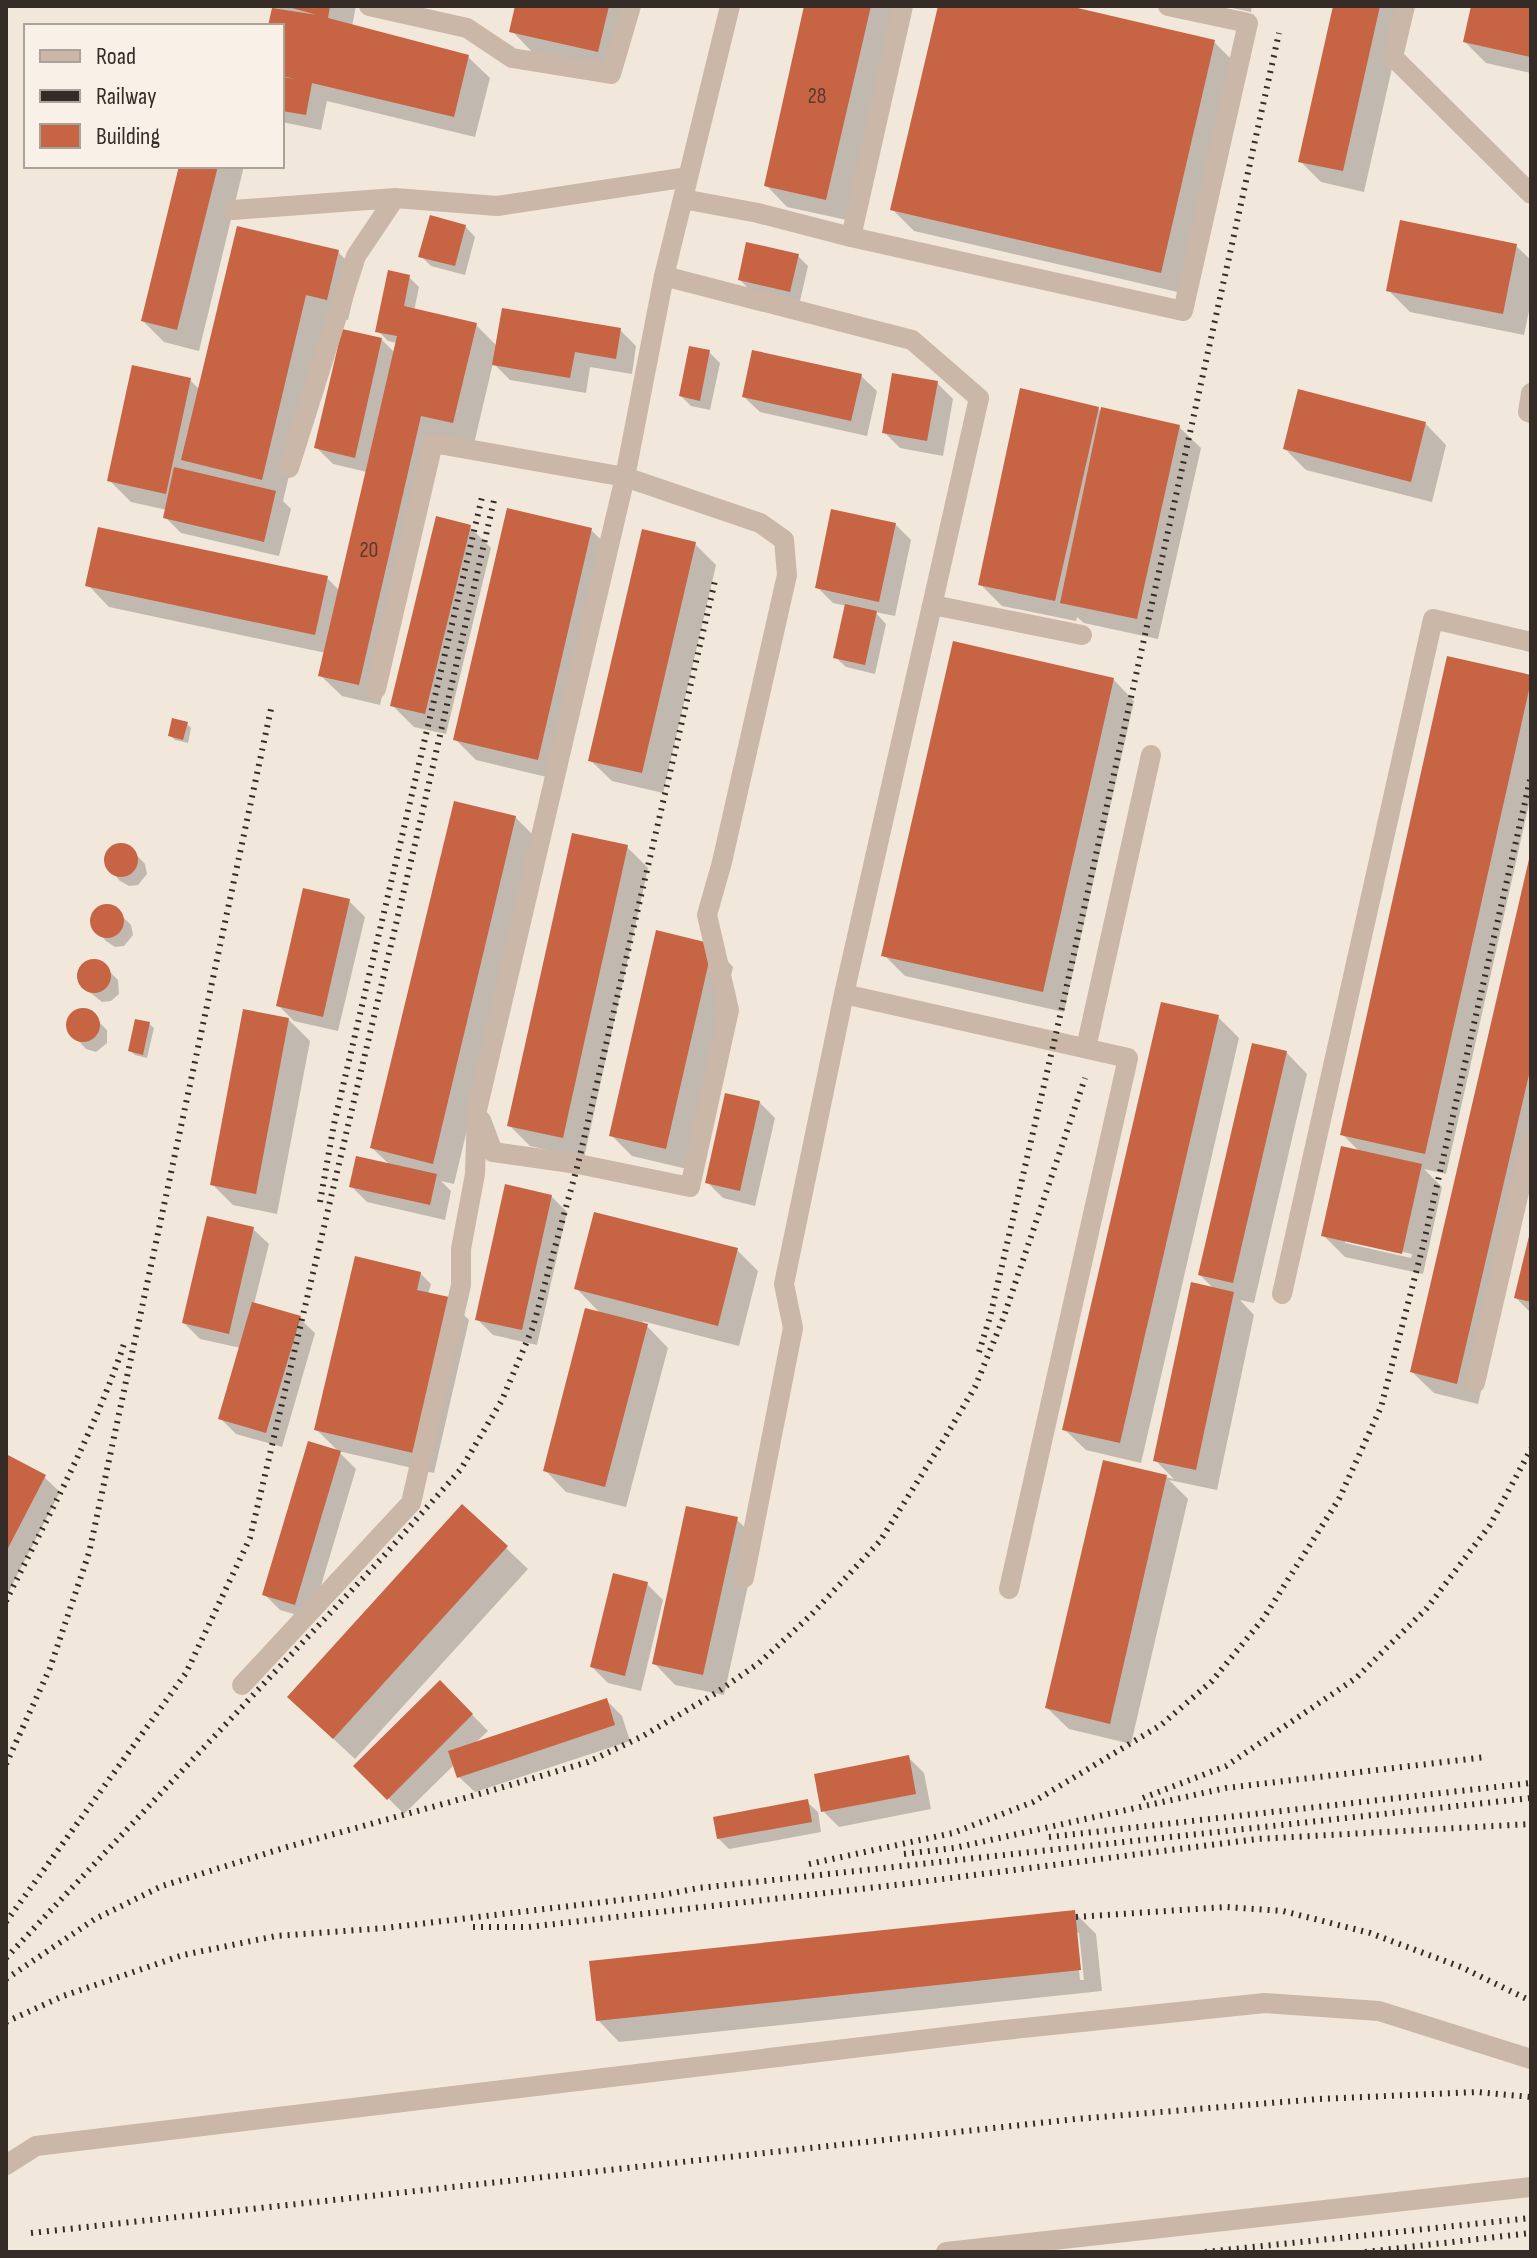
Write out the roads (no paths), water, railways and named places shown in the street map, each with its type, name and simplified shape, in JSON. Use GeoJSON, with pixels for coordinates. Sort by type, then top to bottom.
{"type":"FeatureCollection","features":[{"type":"Feature","properties":{"kind":"lane"},"geometry":{"type":"LineString","coordinates":[[369,6],[467,28],[512,58],[611,74],[631,6]]}},
{"type":"Feature","properties":{"kind":"lane"},"geometry":{"type":"LineString","coordinates":[[242,1685],[411,1503],[461,1285],[461,1249],[475,1174],[477,1110],[625,477],[664,276],[730,6]]}},
{"type":"Feature","properties":{"kind":"lane"},"geometry":{"type":"LineString","coordinates":[[851,237],[903,6]]}},
{"type":"Feature","properties":{"kind":"lane"},"geometry":{"type":"LineString","coordinates":[[683,199],[758,213],[851,237],[1183,311],[1248,23],[1168,6]]}},
{"type":"Feature","properties":{"kind":"lane"},"geometry":{"type":"LineString","coordinates":[[1405,6],[1393,57],[1531,194]]}},
{"type":"Feature","properties":{"kind":"lane"},"geometry":{"type":"LineString","coordinates":[[233,210],[395,198],[497,206],[688,177]]}},
{"type":"Feature","properties":{"kind":"lane"},"geometry":{"type":"LineString","coordinates":[[289,468],[356,256],[395,198]]}},
{"type":"Feature","properties":{"kind":"lane"},"geometry":{"type":"LineString","coordinates":[[664,276],[912,340],[979,398],[844,994],[784,1284],[793,1328],[744,1578]]}},
{"type":"Feature","properties":{"kind":"lane"},"geometry":{"type":"LineString","coordinates":[[1531,393],[1528,412],[1531,413]]}},
{"type":"Feature","properties":{"kind":"lane"},"geometry":{"type":"LineString","coordinates":[[376,689],[433,443],[625,477],[760,523],[784,540],[787,575],[722,862],[707,915],[729,1010],[690,1187],[578,1164],[493,1152],[477,1110]]}},
{"type":"Feature","properties":{"kind":"lane"},"geometry":{"type":"LineString","coordinates":[[933,605],[1082,635]]}},
{"type":"Feature","properties":{"kind":"lane"},"geometry":{"type":"LineString","coordinates":[[1282,1294],[1433,619],[1531,642]]}},
{"type":"Feature","properties":{"kind":"lane"},"geometry":{"type":"LineString","coordinates":[[1086,1048],[1151,755]]}},
{"type":"Feature","properties":{"kind":"lane"},"geometry":{"type":"LineString","coordinates":[[844,994],[1128,1058],[1009,1589]]}},
{"type":"Feature","properties":{"kind":"lane"},"geometry":{"type":"LineString","coordinates":[[1475,1383],[1531,1140]]}},
{"type":"Feature","properties":{"kind":"lane"},"geometry":{"type":"LineString","coordinates":[[6,2165],[36,2146],[979,2033],[1265,2003],[1379,2011],[1531,2059]]}},
{"type":"Feature","properties":{"kind":"lane"},"geometry":{"type":"LineString","coordinates":[[946,2252],[1531,2187]]}},
{"type":"Feature","properties":{"kind":"railway"},"geometry":{"type":"LineString","coordinates":[[979,1352],[990,1317],[1061,1012],[1279,33]]}},
{"type":"Feature","properties":{"kind":"railway"},"geometry":{"type":"LineString","coordinates":[[320,1202],[334,1124],[483,493]]}},
{"type":"Feature","properties":{"kind":"railway"},"geometry":{"type":"LineString","coordinates":[[6,1922],[186,1673],[250,1538],[495,496]]}},
{"type":"Feature","properties":{"kind":"railway"},"geometry":{"type":"LineString","coordinates":[[6,1958],[381,1559],[461,1469],[502,1400],[533,1327],[578,1164],[715,581]]}},
{"type":"Feature","properties":{"kind":"railway"},"geometry":{"type":"LineString","coordinates":[[6,1764],[50,1668],[89,1553],[271,709]]}},
{"type":"Feature","properties":{"kind":"railway"},"geometry":{"type":"LineString","coordinates":[[809,1864],[953,1833],[1033,1802],[1161,1725],[1212,1681],[1263,1619],[1339,1499],[1381,1407],[1423,1246],[1531,776]]}},
{"type":"Feature","properties":{"kind":"railway"},"geometry":{"type":"LineString","coordinates":[[6,1979],[95,1919],[162,1886],[287,1847],[588,1762],[643,1736],[716,1693],[759,1663],[811,1615],[880,1541],[975,1387],[1003,1319],[1085,1078]]}},
{"type":"Feature","properties":{"kind":"railway"},"geometry":{"type":"LineString","coordinates":[[6,1601],[85,1440],[125,1341]]}},
{"type":"Feature","properties":{"kind":"railway"},"geometry":{"type":"LineString","coordinates":[[1143,1798],[1226,1766],[1356,1678],[1427,1608],[1490,1525],[1531,1449]]}},
{"type":"Feature","properties":{"kind":"railway"},"geometry":{"type":"LineString","coordinates":[[904,1854],[954,1848],[1226,1788],[1486,1757]]}},
{"type":"Feature","properties":{"kind":"railway"},"geometry":{"type":"LineString","coordinates":[[1049,1837],[1531,1783]]}},
{"type":"Feature","properties":{"kind":"railway"},"geometry":{"type":"LineString","coordinates":[[6,2022],[63,1996],[183,1955],[276,1936],[385,1928],[699,1888],[1531,1798]]}},
{"type":"Feature","properties":{"kind":"railway"},"geometry":{"type":"LineString","coordinates":[[473,1927],[528,1927],[1257,1839],[1531,1824]]}},
{"type":"Feature","properties":{"kind":"railway"},"geometry":{"type":"LineString","coordinates":[[1076,1917],[1226,1907],[1283,1911],[1370,1933],[1461,1967],[1531,2001]]}},
{"type":"Feature","properties":{"kind":"railway"},"geometry":{"type":"LineString","coordinates":[[31,2233],[1076,2119],[1319,2099],[1477,2092],[1531,2097]]}},
{"type":"Feature","properties":{"kind":"railway"},"geometry":{"type":"LineString","coordinates":[[1205,2252],[1531,2218]]}},
{"type":"Feature","properties":{"kind":"railway"},"geometry":{"type":"LineString","coordinates":[[1365,2252],[1531,2233]]}}]}
